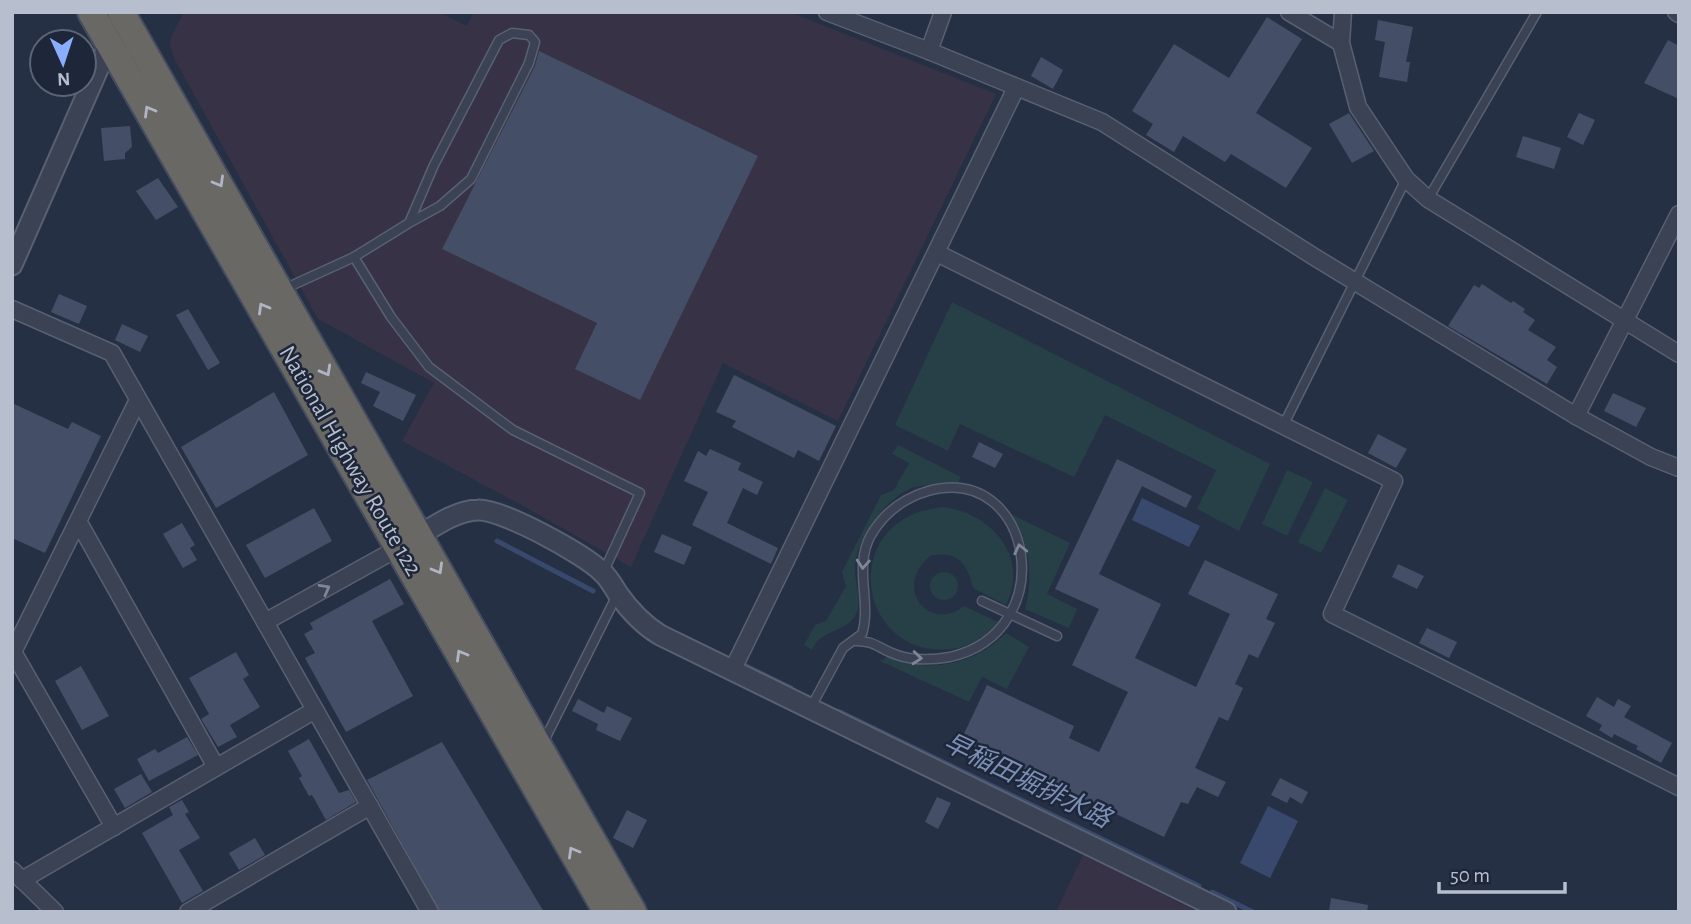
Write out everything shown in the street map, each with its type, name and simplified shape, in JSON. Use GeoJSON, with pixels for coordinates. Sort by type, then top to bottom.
{"type":"FeatureCollection","features":[{"type":"Feature","properties":{"kind":"highway","name":"National Highway Route 122"},"geometry":{"type":"LineString","coordinates":[[91,12],[409,541],[541,749],[633,912]]}},
{"type":"Feature","properties":{"kind":"highway","name":"National Highway Route 122"},"geometry":{"type":"LineString","coordinates":[[123,14],[281,290],[409,541],[607,912]]}},
{"type":"Feature","properties":{"kind":"street"},"geometry":{"type":"LineString","coordinates":[[827,12],[1102,122],[1354,282],[1576,416],[1651,457],[1679,468]]}},
{"type":"Feature","properties":{"kind":"street"},"geometry":{"type":"LineString","coordinates":[[929,51],[943,12]]}},
{"type":"Feature","properties":{"kind":"street"},"geometry":{"type":"LineString","coordinates":[[1289,12],[1341,43]]}},
{"type":"Feature","properties":{"kind":"street"},"geometry":{"type":"LineString","coordinates":[[1343,12],[1341,43],[1358,107],[1406,179],[1428,199],[1679,354]]}},
{"type":"Feature","properties":{"kind":"street"},"geometry":{"type":"LineString","coordinates":[[12,265],[123,14]]}},
{"type":"Feature","properties":{"kind":"street"},"geometry":{"type":"LineString","coordinates":[[733,669],[1016,88]]}},
{"type":"Feature","properties":{"kind":"street"},"geometry":{"type":"LineString","coordinates":[[1576,416],[1679,214]]}},
{"type":"Feature","properties":{"kind":"street"},"geometry":{"type":"LineString","coordinates":[[937,253],[1394,481],[1332,614],[1679,787]]}},
{"type":"Feature","properties":{"kind":"street"},"geometry":{"type":"LineString","coordinates":[[12,309],[112,353],[430,912]]}},
{"type":"Feature","properties":{"kind":"street"},"geometry":{"type":"LineString","coordinates":[[114,827],[13,653],[138,400]]}},
{"type":"Feature","properties":{"kind":"street"},"geometry":{"type":"LineString","coordinates":[[265,622],[463,513],[479,509],[501,515],[583,556],[604,573],[644,625],[1226,912]]}},
{"type":"Feature","properties":{"kind":"street"},"geometry":{"type":"LineString","coordinates":[[78,522],[216,767]]}},
{"type":"Feature","properties":{"kind":"street"},"geometry":{"type":"LineString","coordinates":[[55,912],[17,875],[114,827],[315,710]]}},
{"type":"Feature","properties":{"kind":"street"},"geometry":{"type":"LineString","coordinates":[[188,912],[370,806]]}},
{"type":"Feature","properties":{"kind":"lane"},"geometry":{"type":"LineString","coordinates":[[1428,199],[1537,12]]}},
{"type":"Feature","properties":{"kind":"lane"},"geometry":{"type":"LineString","coordinates":[[281,290],[354,257],[440,206],[471,179],[529,63],[536,42],[529,35],[512,33],[499,40],[434,165],[409,223]]}},
{"type":"Feature","properties":{"kind":"lane"},"geometry":{"type":"LineString","coordinates":[[1283,426],[1406,179]]}},
{"type":"Feature","properties":{"kind":"lane"},"geometry":{"type":"LineString","coordinates":[[354,257],[391,317],[429,367],[513,430],[640,493],[604,573]]}},
{"type":"Feature","properties":{"kind":"lane"},"geometry":{"type":"LineString","coordinates":[[811,708],[843,648],[862,634],[864,552],[870,536],[893,508],[914,495],[954,489],[975,493],[992,503],[1013,526],[1023,564],[1021,584],[1010,615],[993,636],[979,646],[947,657],[912,659],[895,655],[868,640],[853,641]]}},
{"type":"Feature","properties":{"kind":"lane"},"geometry":{"type":"LineString","coordinates":[[541,749],[618,593]]}},
{"type":"Feature","properties":{"kind":"lane"},"geometry":{"type":"LineString","coordinates":[[982,601],[1057,636]]}},
{"type":"Feature","properties":{"kind":"shaded area"},"geometry":{"type":"Polygon","coordinates":[[[184,12],[439,12],[467,26],[474,12],[790,12],[996,94],[838,421],[723,363],[631,567],[402,441],[434,383],[318,319],[175,60],[170,46],[171,37],[184,12]]]}},
{"type":"Feature","properties":{"kind":"shaded area"},"geometry":{"type":"Polygon","coordinates":[[[952,302],[1270,464],[1239,531],[1197,509],[1216,470],[1105,415],[1074,477],[960,424],[948,451],[895,425],[952,302]]]}},
{"type":"Feature","properties":{"kind":"shaded area"},"geometry":{"type":"Polygon","coordinates":[[[898,445],[961,477],[957,485],[930,485],[910,489],[895,498],[879,514],[865,535],[857,556],[855,572],[859,603],[856,614],[846,625],[821,638],[812,650],[804,645],[815,625],[826,621],[846,586],[842,572],[881,495],[894,490],[909,463],[892,454],[898,445]]]}},
{"type":"Feature","properties":{"kind":"shaded area"},"geometry":{"type":"Polygon","coordinates":[[[1287,470],[1313,482],[1287,536],[1262,524],[1287,470]]]}},
{"type":"Feature","properties":{"kind":"shaded area"},"geometry":{"type":"Polygon","coordinates":[[[1325,488],[1348,500],[1321,553],[1298,542],[1325,488]]]}},
{"type":"Feature","properties":{"kind":"shaded area"},"geometry":{"type":"Polygon","coordinates":[[[943,507],[976,518],[990,528],[1002,540],[1013,570],[1012,587],[1006,605],[973,588],[968,572],[954,557],[930,556],[919,568],[914,581],[915,593],[920,603],[928,610],[939,614],[951,613],[964,606],[998,622],[978,640],[953,649],[920,647],[895,633],[879,612],[871,586],[873,559],[885,535],[908,516],[943,507]]]}},
{"type":"Feature","properties":{"kind":"shaded area"},"geometry":{"type":"Polygon","coordinates":[[[1011,514],[1070,543],[1047,594],[1077,609],[1069,628],[1025,609],[1029,585],[1028,560],[1022,535],[1011,514]]]}},
{"type":"Feature","properties":{"kind":"shaded area"},"geometry":{"type":"Polygon","coordinates":[[[944,572],[954,576],[958,586],[954,596],[944,600],[934,596],[930,586],[934,576],[944,572]]]}},
{"type":"Feature","properties":{"kind":"shaded area"},"geometry":{"type":"Polygon","coordinates":[[[1006,633],[1029,647],[1007,689],[982,677],[969,702],[880,661],[887,657],[919,665],[950,663],[980,653],[1006,633]]]}},
{"type":"Feature","properties":{"kind":"shaded area"},"geometry":{"type":"Polygon","coordinates":[[[1083,855],[1198,912],[1056,912],[1083,855]]]}},
{"type":"Feature","properties":{"kind":"water"},"geometry":{"type":"Polygon","coordinates":[[[1142,498],[1200,526],[1189,547],[1132,520],[1142,498]]]}},
{"type":"Feature","properties":{"kind":"water"},"geometry":{"type":"Polygon","coordinates":[[[1268,806],[1298,821],[1270,878],[1240,863],[1268,806]]]}},
{"type":"Feature","properties":{"kind":"building"},"geometry":{"type":"Polygon","coordinates":[[[1267,17],[1302,39],[1256,113],[1312,148],[1286,188],[1231,154],[1225,162],[1183,136],[1174,152],[1146,135],[1153,124],[1132,111],[1174,44],[1229,78],[1267,17]]]}},
{"type":"Feature","properties":{"kind":"building"},"geometry":{"type":"Polygon","coordinates":[[[1378,20],[1413,27],[1406,62],[1410,62],[1407,82],[1379,77],[1385,42],[1375,40],[1378,20]]]}},
{"type":"Feature","properties":{"kind":"building"},"geometry":{"type":"Polygon","coordinates":[[[1668,40],[1679,46],[1679,99],[1644,83],[1668,40]]]}},
{"type":"Feature","properties":{"kind":"building"},"geometry":{"type":"Polygon","coordinates":[[[539,51],[758,156],[640,400],[575,369],[597,323],[442,249],[535,66],[539,51]]]}},
{"type":"Feature","properties":{"kind":"building"},"geometry":{"type":"Polygon","coordinates":[[[1041,57],[1063,70],[1053,89],[1031,76],[1041,57]]]}},
{"type":"Feature","properties":{"kind":"building"},"geometry":{"type":"Polygon","coordinates":[[[1349,113],[1374,151],[1352,163],[1329,124],[1349,113]]]}},
{"type":"Feature","properties":{"kind":"building"},"geometry":{"type":"Polygon","coordinates":[[[1579,113],[1595,120],[1583,145],[1567,137],[1579,113]]]}},
{"type":"Feature","properties":{"kind":"building"},"geometry":{"type":"Polygon","coordinates":[[[130,126],[132,147],[125,153],[125,159],[104,161],[101,128],[130,126]]]}},
{"type":"Feature","properties":{"kind":"building"},"geometry":{"type":"Polygon","coordinates":[[[1523,136],[1561,148],[1554,169],[1516,157],[1523,136]]]}},
{"type":"Feature","properties":{"kind":"building"},"geometry":{"type":"Polygon","coordinates":[[[158,178],[178,207],[156,220],[136,191],[158,178]]]}},
{"type":"Feature","properties":{"kind":"building"},"geometry":{"type":"Polygon","coordinates":[[[1482,284],[1525,309],[1523,312],[1535,320],[1528,330],[1556,347],[1547,360],[1557,367],[1547,384],[1448,326],[1474,285],[1479,288],[1482,284]]]}},
{"type":"Feature","properties":{"kind":"building"},"geometry":{"type":"Polygon","coordinates":[[[59,294],[87,306],[79,324],[51,312],[59,294]]]}},
{"type":"Feature","properties":{"kind":"building"},"geometry":{"type":"Polygon","coordinates":[[[188,309],[220,363],[208,370],[176,315],[188,309]]]}},
{"type":"Feature","properties":{"kind":"building"},"geometry":{"type":"Polygon","coordinates":[[[122,324],[148,336],[140,352],[115,340],[122,324]]]}},
{"type":"Feature","properties":{"kind":"building"},"geometry":{"type":"Polygon","coordinates":[[[366,372],[416,395],[403,421],[373,406],[380,392],[361,383],[366,372]]]}},
{"type":"Feature","properties":{"kind":"building"},"geometry":{"type":"Polygon","coordinates":[[[734,375],[836,426],[819,461],[798,450],[794,458],[732,427],[736,421],[716,412],[734,375]]]}},
{"type":"Feature","properties":{"kind":"building"},"geometry":{"type":"Polygon","coordinates":[[[274,392],[308,455],[216,508],[181,447],[274,392]]]}},
{"type":"Feature","properties":{"kind":"building"},"geometry":{"type":"Polygon","coordinates":[[[1613,393],[1646,408],[1636,427],[1604,411],[1613,393]]]}},
{"type":"Feature","properties":{"kind":"building"},"geometry":{"type":"Polygon","coordinates":[[[12,403],[68,429],[72,422],[101,436],[45,553],[12,538],[12,403]]]}},
{"type":"Feature","properties":{"kind":"building"},"geometry":{"type":"Polygon","coordinates":[[[1378,434],[1407,449],[1396,468],[1368,453],[1378,434]]]}},
{"type":"Feature","properties":{"kind":"building"},"geometry":{"type":"Polygon","coordinates":[[[979,442],[1003,454],[995,468],[972,457],[979,442]]]}},
{"type":"Feature","properties":{"kind":"building"},"geometry":{"type":"Polygon","coordinates":[[[710,449],[741,463],[738,470],[763,482],[757,495],[743,488],[727,523],[778,548],[771,564],[692,525],[708,492],[684,481],[698,451],[706,456],[710,449]]]}},
{"type":"Feature","properties":{"kind":"building"},"geometry":{"type":"Polygon","coordinates":[[[1117,459],[1192,496],[1186,508],[1142,486],[1099,574],[1161,604],[1135,658],[1196,687],[1230,614],[1188,594],[1205,560],[1278,594],[1266,619],[1275,623],[1258,658],[1249,654],[1235,684],[1243,688],[1228,721],[1219,717],[1195,768],[1226,782],[1218,797],[1197,787],[1188,804],[1181,802],[1164,837],[961,740],[987,685],[1074,726],[1069,738],[1099,752],[1128,692],[1072,665],[1099,609],[1055,589],[1117,459]]]}},
{"type":"Feature","properties":{"kind":"building"},"geometry":{"type":"Polygon","coordinates":[[[314,508],[332,541],[265,578],[246,545],[314,508]]]}},
{"type":"Feature","properties":{"kind":"building"},"geometry":{"type":"Polygon","coordinates":[[[182,523],[195,545],[190,548],[197,560],[183,568],[163,534],[182,523]]]}},
{"type":"Feature","properties":{"kind":"building"},"geometry":{"type":"Polygon","coordinates":[[[662,534],[692,547],[684,565],[654,552],[662,534]]]}},
{"type":"Feature","properties":{"kind":"building"},"geometry":{"type":"Polygon","coordinates":[[[1398,564],[1424,576],[1417,589],[1392,577],[1398,564]]]}},
{"type":"Feature","properties":{"kind":"building"},"geometry":{"type":"Polygon","coordinates":[[[390,579],[404,604],[372,621],[413,696],[346,732],[305,658],[315,653],[304,634],[313,629],[310,623],[390,579]]]}},
{"type":"Feature","properties":{"kind":"building"},"geometry":{"type":"Polygon","coordinates":[[[1427,628],[1457,642],[1449,658],[1419,643],[1427,628]]]}},
{"type":"Feature","properties":{"kind":"building"},"geometry":{"type":"Polygon","coordinates":[[[236,652],[249,675],[243,679],[260,707],[230,725],[237,737],[218,747],[201,719],[209,714],[189,678],[236,652]]]}},
{"type":"Feature","properties":{"kind":"building"},"geometry":{"type":"Polygon","coordinates":[[[81,666],[109,716],[82,730],[55,681],[81,666]]]}},
{"type":"Feature","properties":{"kind":"building"},"geometry":{"type":"Polygon","coordinates":[[[1597,697],[1614,707],[1618,699],[1631,706],[1624,717],[1672,743],[1661,763],[1636,749],[1638,746],[1614,734],[1612,738],[1599,730],[1602,725],[1586,716],[1597,697]]]}},
{"type":"Feature","properties":{"kind":"building"},"geometry":{"type":"Polygon","coordinates":[[[578,699],[604,713],[607,706],[632,718],[620,741],[596,730],[598,724],[572,711],[578,699]]]}},
{"type":"Feature","properties":{"kind":"building"},"geometry":{"type":"Polygon","coordinates":[[[187,737],[198,755],[149,781],[137,759],[155,749],[158,753],[187,737]]]}},
{"type":"Feature","properties":{"kind":"building"},"geometry":{"type":"Polygon","coordinates":[[[309,739],[339,793],[349,790],[356,802],[326,820],[299,778],[302,776],[288,751],[309,739]]]}},
{"type":"Feature","properties":{"kind":"building"},"geometry":{"type":"Polygon","coordinates":[[[442,742],[544,912],[440,912],[367,780],[442,742]]]}},
{"type":"Feature","properties":{"kind":"building"},"geometry":{"type":"Polygon","coordinates":[[[141,774],[152,792],[125,808],[114,789],[141,774]]]}},
{"type":"Feature","properties":{"kind":"building"},"geometry":{"type":"Polygon","coordinates":[[[1280,778],[1308,792],[1302,804],[1290,797],[1287,803],[1271,795],[1280,778]]]}},
{"type":"Feature","properties":{"kind":"building"},"geometry":{"type":"Polygon","coordinates":[[[937,797],[951,803],[938,829],[925,822],[937,797]]]}},
{"type":"Feature","properties":{"kind":"building"},"geometry":{"type":"Polygon","coordinates":[[[182,800],[189,812],[185,814],[200,838],[179,850],[203,891],[182,903],[142,833],[173,815],[169,807],[182,800]]]}},
{"type":"Feature","properties":{"kind":"building"},"geometry":{"type":"Polygon","coordinates":[[[627,810],[647,820],[633,848],[613,838],[627,810]]]}},
{"type":"Feature","properties":{"kind":"building"},"geometry":{"type":"Polygon","coordinates":[[[255,838],[265,855],[239,870],[229,853],[255,838]]]}},
{"type":"Feature","properties":{"kind":"building"},"geometry":{"type":"Polygon","coordinates":[[[1331,898],[1368,905],[1367,912],[1329,912],[1331,898]]]}},
{"type":"Feature","properties":{"kind":"waterway","name":"早稲田堀排水路"},"geometry":{"type":"LineString","coordinates":[[497,541],[593,591]]}},
{"type":"Feature","properties":{"kind":"waterway","name":"早稲田堀排水路"},"geometry":{"type":"LineString","coordinates":[[742,664],[791,688]]}},
{"type":"Feature","properties":{"kind":"waterway","name":"早稲田堀排水路"},"geometry":{"type":"LineString","coordinates":[[838,711],[1199,886]]}},
{"type":"Feature","properties":{"kind":"waterway","name":"早稲田堀排水路"},"geometry":{"type":"LineString","coordinates":[[1212,892],[1253,912]]}}]}
